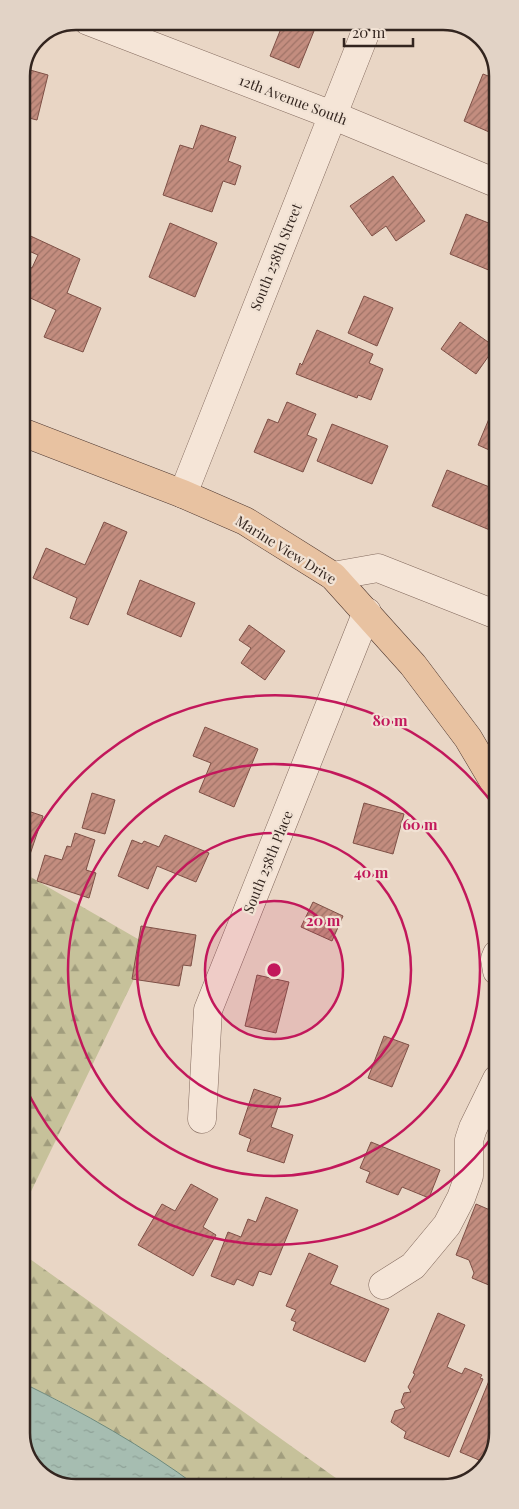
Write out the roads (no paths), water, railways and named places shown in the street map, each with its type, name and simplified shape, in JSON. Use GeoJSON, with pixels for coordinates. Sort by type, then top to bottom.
{"type":"FeatureCollection","features":[{"type":"Feature","properties":{"kind":"main road","name":"Marine View Drive"},"geometry":{"type":"LineString","coordinates":[[30,435],[183,494],[245,521],[333,576],[413,665],[468,738],[489,773]]}},
{"type":"Feature","properties":{"kind":"street","name":"12th Avenue South"},"geometry":{"type":"LineString","coordinates":[[111,30],[332,115],[489,180]]}},
{"type":"Feature","properties":{"kind":"street","name":"South 258th Street"},"geometry":{"type":"LineString","coordinates":[[183,494],[366,30]]}},
{"type":"Feature","properties":{"kind":"street"},"geometry":{"type":"LineString","coordinates":[[333,576],[378,568],[489,612]]}},
{"type":"Feature","properties":{"kind":"street","name":"South 258th Place"},"geometry":{"type":"LineString","coordinates":[[202,1119],[208,1010],[367,612]]}},
{"type":"Feature","properties":{"kind":"street"},"geometry":{"type":"LineString","coordinates":[[383,1285],[413,1266],[447,1225],[461,1198],[469,1176],[469,1140],[472,1128],[489,1095]]}},
{"type":"Feature","properties":{"kind":"water"},"geometry":{"type":"Polygon","coordinates":[[[30,1387],[113,1431],[187,1479],[73,1479],[58,1476],[41,1463],[30,1439],[30,1387]]]}}]}
